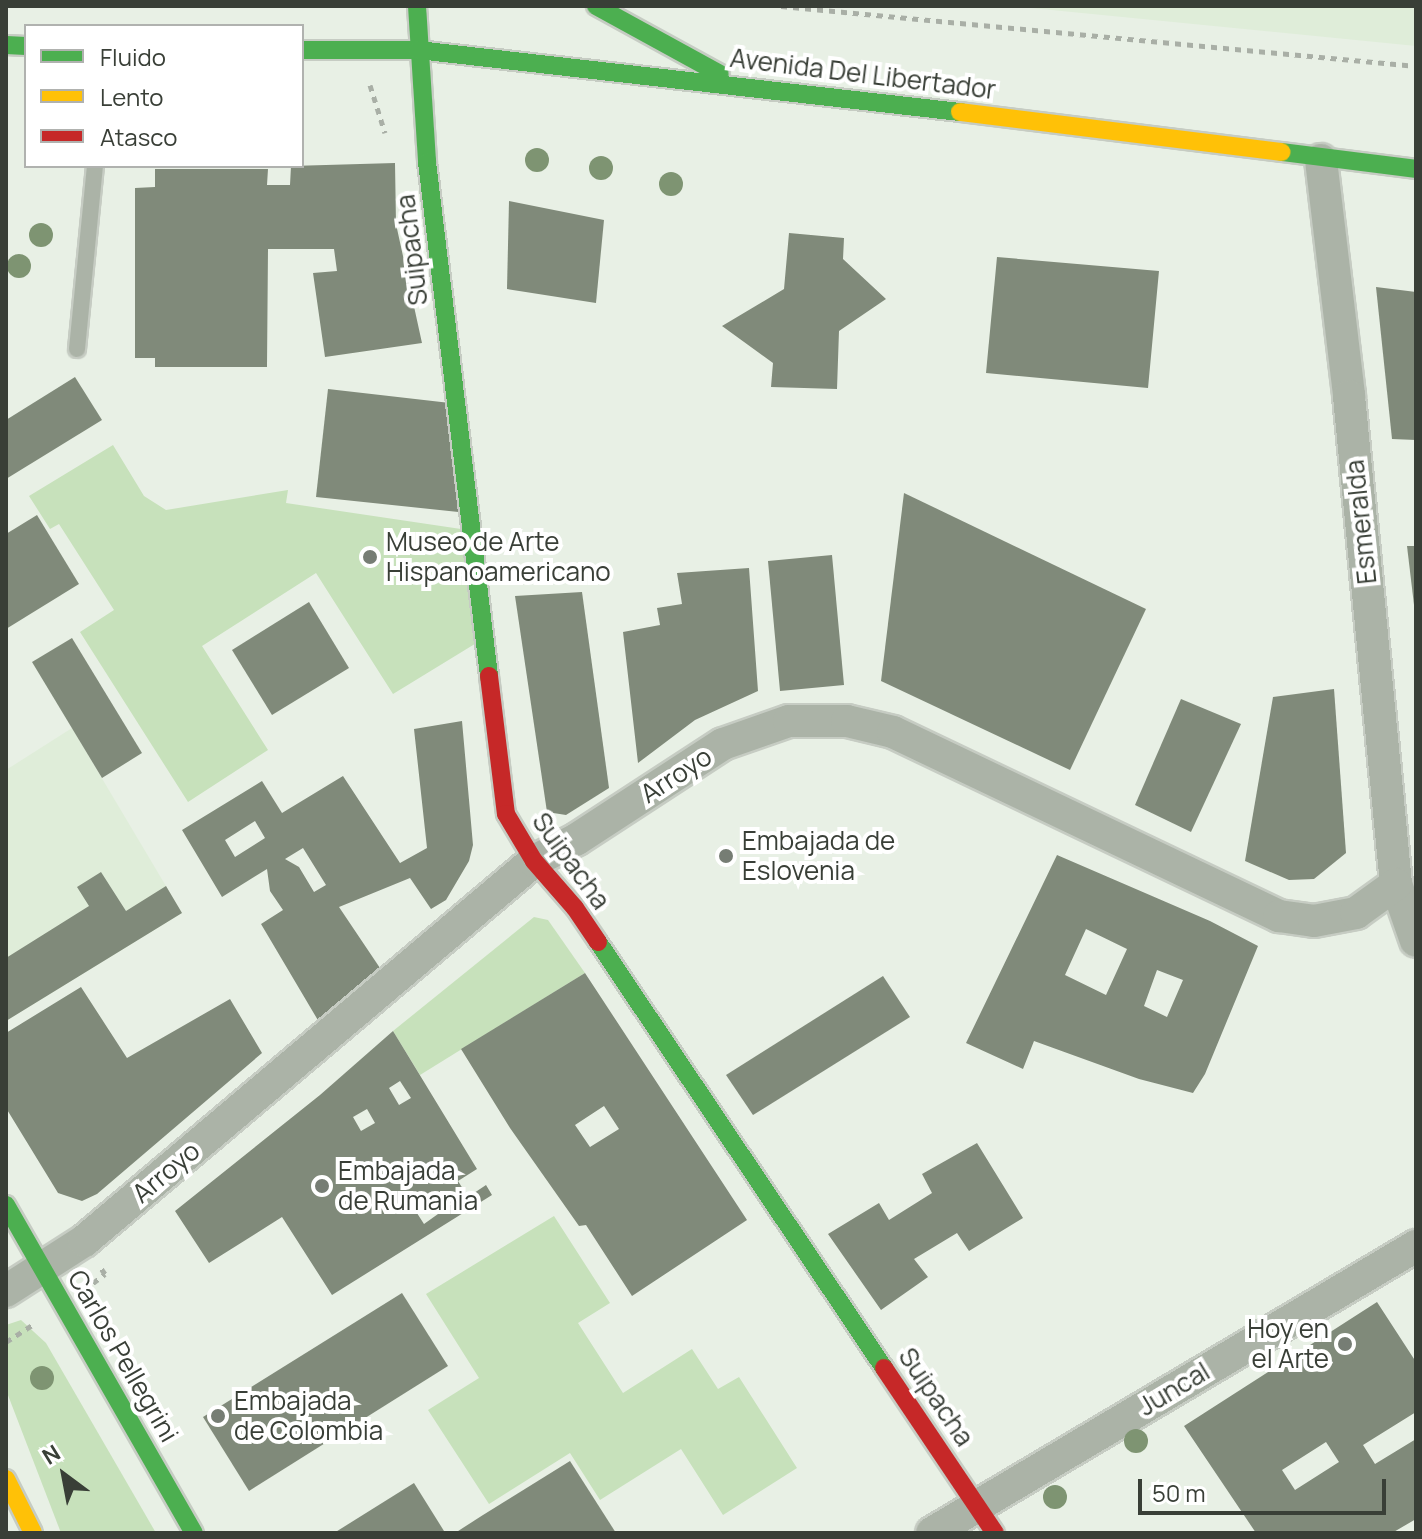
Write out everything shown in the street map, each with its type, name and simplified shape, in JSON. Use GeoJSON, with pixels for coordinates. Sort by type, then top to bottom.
{"type":"FeatureCollection","features":[{"type":"Feature","properties":{"kind":"main road","name":"Suipacha"},"geometry":{"type":"LineString","coordinates":[[417,6],[427,162],[506,814],[534,861],[575,908],[995,1533]]}},
{"type":"Feature","properties":{"kind":"main road"},"geometry":{"type":"LineString","coordinates":[[596,6],[736,84]]}},
{"type":"Feature","properties":{"kind":"main road","name":"Avenida Del Libertador"},"geometry":{"type":"LineString","coordinates":[[304,50],[418,50],[736,84],[1321,160],[1416,169]]}},
{"type":"Feature","properties":{"kind":"main road","name":"Carlos Pellegrini"},"geometry":{"type":"LineString","coordinates":[[6,1205],[194,1533]]}},
{"type":"Feature","properties":{"kind":"main road"},"geometry":{"type":"LineString","coordinates":[[6,1479],[33,1533]]}},
{"type":"Feature","properties":{"kind":"street","name":"Esmeralda"},"geometry":{"type":"LineString","coordinates":[[1321,160],[1349,396],[1396,884]]}},
{"type":"Feature","properties":{"kind":"street","name":"Arroyo"},"geometry":{"type":"LineString","coordinates":[[6,1291],[84,1241],[534,861],[577,839],[723,744],[789,721],[847,721],[893,732],[1279,916],[1314,921],[1345,916],[1377,900],[1396,884]]}},
{"type":"Feature","properties":{"kind":"street"},"geometry":{"type":"LineString","coordinates":[[1396,884],[1416,941]]}},
{"type":"Feature","properties":{"kind":"street","name":"Juncal"},"geometry":{"type":"LineString","coordinates":[[932,1533],[1416,1246]]}},
{"type":"Feature","properties":{"kind":"lane"},"geometry":{"type":"LineString","coordinates":[[77,349],[95,168]]}},
{"type":"Feature","properties":{"kind":"path"},"geometry":{"type":"LineString","coordinates":[[781,6],[1416,66]]}},
{"type":"Feature","properties":{"kind":"path"},"geometry":{"type":"LineString","coordinates":[[359,50],[385,136]]}},
{"type":"Feature","properties":{"kind":"shaded area"},"geometry":{"type":"Polygon","coordinates":[[[1012,6],[1416,6],[1416,46],[1012,6]]]}},
{"type":"Feature","properties":{"kind":"shaded area"},"geometry":{"type":"Polygon","coordinates":[[[72,728],[182,913],[6,1021],[6,770],[72,728]]]}},
{"type":"Feature","properties":{"kind":"green space"},"geometry":{"type":"Polygon","coordinates":[[[113,445],[144,496],[166,510],[288,490],[286,503],[461,529],[478,642],[393,694],[316,573],[202,646],[268,750],[188,802],[80,632],[114,610],[59,524],[50,529],[29,496],[113,445]]]}},
{"type":"Feature","properties":{"kind":"green space"},"geometry":{"type":"Polygon","coordinates":[[[534,917],[548,920],[585,973],[420,1075],[393,1031],[534,917]]]}},
{"type":"Feature","properties":{"kind":"green space"},"geometry":{"type":"Polygon","coordinates":[[[554,1216],[610,1303],[578,1323],[623,1393],[692,1349],[718,1389],[739,1377],[797,1468],[723,1515],[681,1449],[600,1500],[570,1453],[489,1504],[428,1410],[479,1378],[426,1294],[554,1216]]]}},
{"type":"Feature","properties":{"kind":"green space"},"geometry":{"type":"Polygon","coordinates":[[[21,1320],[46,1343],[156,1533],[61,1533],[6,1390],[6,1325],[21,1320]]]}},
{"type":"Feature","properties":{"kind":"building"},"geometry":{"type":"Polygon","coordinates":[[[395,163],[396,224],[422,343],[325,357],[313,273],[337,271],[334,249],[268,249],[267,367],[155,367],[155,358],[135,358],[135,188],[155,187],[155,169],[268,169],[267,185],[290,185],[291,168],[395,163]]]}},
{"type":"Feature","properties":{"kind":"building"},"geometry":{"type":"Polygon","coordinates":[[[509,201],[604,220],[596,303],[507,289],[509,201]]]}},
{"type":"Feature","properties":{"kind":"building"},"geometry":{"type":"Polygon","coordinates":[[[789,233],[844,238],[843,259],[886,299],[839,331],[837,389],[771,387],[773,363],[722,326],[784,289],[789,233]]]}},
{"type":"Feature","properties":{"kind":"building"},"geometry":{"type":"Polygon","coordinates":[[[997,257],[1159,271],[1148,388],[986,373],[997,257]]]}},
{"type":"Feature","properties":{"kind":"building"},"geometry":{"type":"Polygon","coordinates":[[[1376,287],[1416,292],[1416,440],[1392,439],[1376,287]]]}},
{"type":"Feature","properties":{"kind":"building"},"geometry":{"type":"Polygon","coordinates":[[[75,377],[102,420],[6,479],[6,420],[75,377]]]}},
{"type":"Feature","properties":{"kind":"building"},"geometry":{"type":"Polygon","coordinates":[[[328,389],[450,403],[468,513],[316,497],[328,389]]]}},
{"type":"Feature","properties":{"kind":"building"},"geometry":{"type":"Polygon","coordinates":[[[904,493],[1146,609],[1070,770],[881,681],[904,493]]]}},
{"type":"Feature","properties":{"kind":"building"},"geometry":{"type":"Polygon","coordinates":[[[37,515],[79,584],[6,629],[6,534],[37,515]]]}},
{"type":"Feature","properties":{"kind":"building"},"geometry":{"type":"Polygon","coordinates":[[[1407,546],[1416,546],[1416,605],[1414,605],[1407,546]]]}},
{"type":"Feature","properties":{"kind":"building"},"geometry":{"type":"Polygon","coordinates":[[[832,555],[844,685],[780,691],[768,561],[832,555]]]}},
{"type":"Feature","properties":{"kind":"building"},"geometry":{"type":"Polygon","coordinates":[[[749,568],[758,691],[695,720],[638,763],[623,632],[660,625],[657,608],[682,604],[677,573],[749,568]]]}},
{"type":"Feature","properties":{"kind":"building"},"geometry":{"type":"Polygon","coordinates":[[[582,592],[609,788],[566,815],[547,812],[515,596],[582,592]]]}},
{"type":"Feature","properties":{"kind":"building"},"geometry":{"type":"Polygon","coordinates":[[[309,602],[349,668],[272,715],[232,650],[309,602]]]}},
{"type":"Feature","properties":{"kind":"building"},"geometry":{"type":"Polygon","coordinates":[[[72,638],[142,753],[102,778],[32,662],[72,638]]]}},
{"type":"Feature","properties":{"kind":"building"},"geometry":{"type":"Polygon","coordinates":[[[1334,689],[1346,853],[1314,879],[1289,880],[1245,861],[1273,697],[1334,689]]]}},
{"type":"Feature","properties":{"kind":"building"},"geometry":{"type":"Polygon","coordinates":[[[1181,699],[1241,724],[1191,832],[1135,805],[1181,699]]]}},
{"type":"Feature","properties":{"kind":"building"},"geometry":{"type":"Polygon","coordinates":[[[462,721],[473,845],[469,861],[446,900],[431,909],[410,878],[339,907],[382,971],[319,1022],[261,924],[283,910],[270,891],[267,869],[222,897],[182,830],[262,781],[282,813],[343,776],[400,863],[427,848],[414,729],[462,721]],[[255,821],[225,840],[235,857],[265,838],[255,821]],[[303,848],[285,859],[299,867],[314,892],[326,885],[303,848]]]}},
{"type":"Feature","properties":{"kind":"building"},"geometry":{"type":"Polygon","coordinates":[[[1057,855],[1210,921],[1258,946],[1205,1074],[1193,1093],[1139,1079],[1034,1041],[1023,1069],[966,1043],[1057,855]],[[1086,929],[1065,975],[1106,995],[1127,949],[1086,929]],[[1157,970],[1144,1006],[1167,1017],[1183,980],[1157,970]]]}},
{"type":"Feature","properties":{"kind":"building"},"geometry":{"type":"Polygon","coordinates":[[[101,872],[126,911],[166,886],[182,913],[6,1021],[6,958],[89,906],[77,887],[101,872]]]}},
{"type":"Feature","properties":{"kind":"building"},"geometry":{"type":"Polygon","coordinates":[[[585,973],[747,1220],[632,1296],[586,1225],[579,1226],[510,1128],[461,1049],[585,973]],[[604,1106],[575,1125],[590,1147],[619,1129],[604,1106]]]}},
{"type":"Feature","properties":{"kind":"building"},"geometry":{"type":"Polygon","coordinates":[[[883,976],[910,1017],[753,1115],[726,1075],[883,976]]]}},
{"type":"Feature","properties":{"kind":"building"},"geometry":{"type":"Polygon","coordinates":[[[81,987],[127,1058],[230,999],[262,1053],[97,1194],[82,1201],[58,1193],[6,1108],[6,1033],[81,987]]]}},
{"type":"Feature","properties":{"kind":"building"},"geometry":{"type":"Polygon","coordinates":[[[393,1031],[477,1169],[458,1181],[468,1197],[486,1185],[492,1195],[332,1295],[282,1217],[209,1263],[175,1211],[320,1095],[393,1031]],[[400,1081],[389,1088],[399,1105],[411,1098],[400,1081]],[[367,1109],[353,1117],[361,1131],[375,1123],[367,1109]],[[429,1201],[415,1210],[424,1224],[438,1214],[429,1201]]]}},
{"type":"Feature","properties":{"kind":"building"},"geometry":{"type":"Polygon","coordinates":[[[977,1143],[1023,1218],[969,1251],[957,1233],[914,1259],[928,1277],[881,1310],[828,1234],[879,1203],[889,1220],[932,1193],[922,1174],[977,1143]]]}},
{"type":"Feature","properties":{"kind":"building"},"geometry":{"type":"Polygon","coordinates":[[[402,1293],[448,1366],[249,1491],[203,1417],[402,1293]]]}},
{"type":"Feature","properties":{"kind":"building"},"geometry":{"type":"Polygon","coordinates":[[[1377,1302],[1416,1362],[1416,1412],[1363,1445],[1375,1464],[1416,1439],[1416,1519],[1392,1533],[1256,1533],[1184,1426],[1377,1302]],[[1326,1442],[1282,1470],[1295,1490],[1339,1462],[1326,1442]]]}},
{"type":"Feature","properties":{"kind":"building"},"geometry":{"type":"Polygon","coordinates":[[[570,1461],[616,1533],[455,1533],[483,1515],[570,1461]]]}},
{"type":"Feature","properties":{"kind":"building"},"geometry":{"type":"Polygon","coordinates":[[[414,1483],[444,1531],[441,1533],[334,1533],[414,1483]]]}},
{"type":"Feature","properties":{"kind":"traffic: fast"},"geometry":{"type":"LineString","coordinates":[[417,6],[427,162],[489,676]]}},
{"type":"Feature","properties":{"kind":"traffic: fast"},"geometry":{"type":"LineString","coordinates":[[596,6],[720,74]]}},
{"type":"Feature","properties":{"kind":"traffic: fast"},"geometry":{"type":"LineString","coordinates":[[6,45],[24,46]]}},
{"type":"Feature","properties":{"kind":"traffic: fast"},"geometry":{"type":"LineString","coordinates":[[304,50],[418,50],[960,112]]}},
{"type":"Feature","properties":{"kind":"traffic: fast"},"geometry":{"type":"LineString","coordinates":[[1282,152],[1416,169]]}},
{"type":"Feature","properties":{"kind":"traffic: fast"},"geometry":{"type":"LineString","coordinates":[[598,942],[884,1368]]}},
{"type":"Feature","properties":{"kind":"traffic: fast"},"geometry":{"type":"LineString","coordinates":[[6,1205],[194,1533]]}},
{"type":"Feature","properties":{"kind":"traffic: slow"},"geometry":{"type":"LineString","coordinates":[[960,112],[1282,152]]}},
{"type":"Feature","properties":{"kind":"traffic: slow"},"geometry":{"type":"LineString","coordinates":[[6,1479],[33,1533]]}},
{"type":"Feature","properties":{"kind":"traffic: jam"},"geometry":{"type":"LineString","coordinates":[[489,676],[506,814],[534,861],[575,908],[598,942]]}},
{"type":"Feature","properties":{"kind":"traffic: jam"},"geometry":{"type":"LineString","coordinates":[[884,1368],[995,1533]]}},
{"type":"Feature","properties":{"kind":"place","name":"Museo de Arte Hispanoamericano"},"geometry":{"type":"Point","coordinates":[370,557]}},
{"type":"Feature","properties":{"kind":"place","name":"Embajada de Eslovenia"},"geometry":{"type":"Point","coordinates":[726,856]}},
{"type":"Feature","properties":{"kind":"place","name":"Embajada de Rumania"},"geometry":{"type":"Point","coordinates":[322,1186]}},
{"type":"Feature","properties":{"kind":"place","name":"Hoy en el Arte"},"geometry":{"type":"Point","coordinates":[1345,1344]}},
{"type":"Feature","properties":{"kind":"place","name":"Embajada de Colombia"},"geometry":{"type":"Point","coordinates":[218,1416]}}]}
